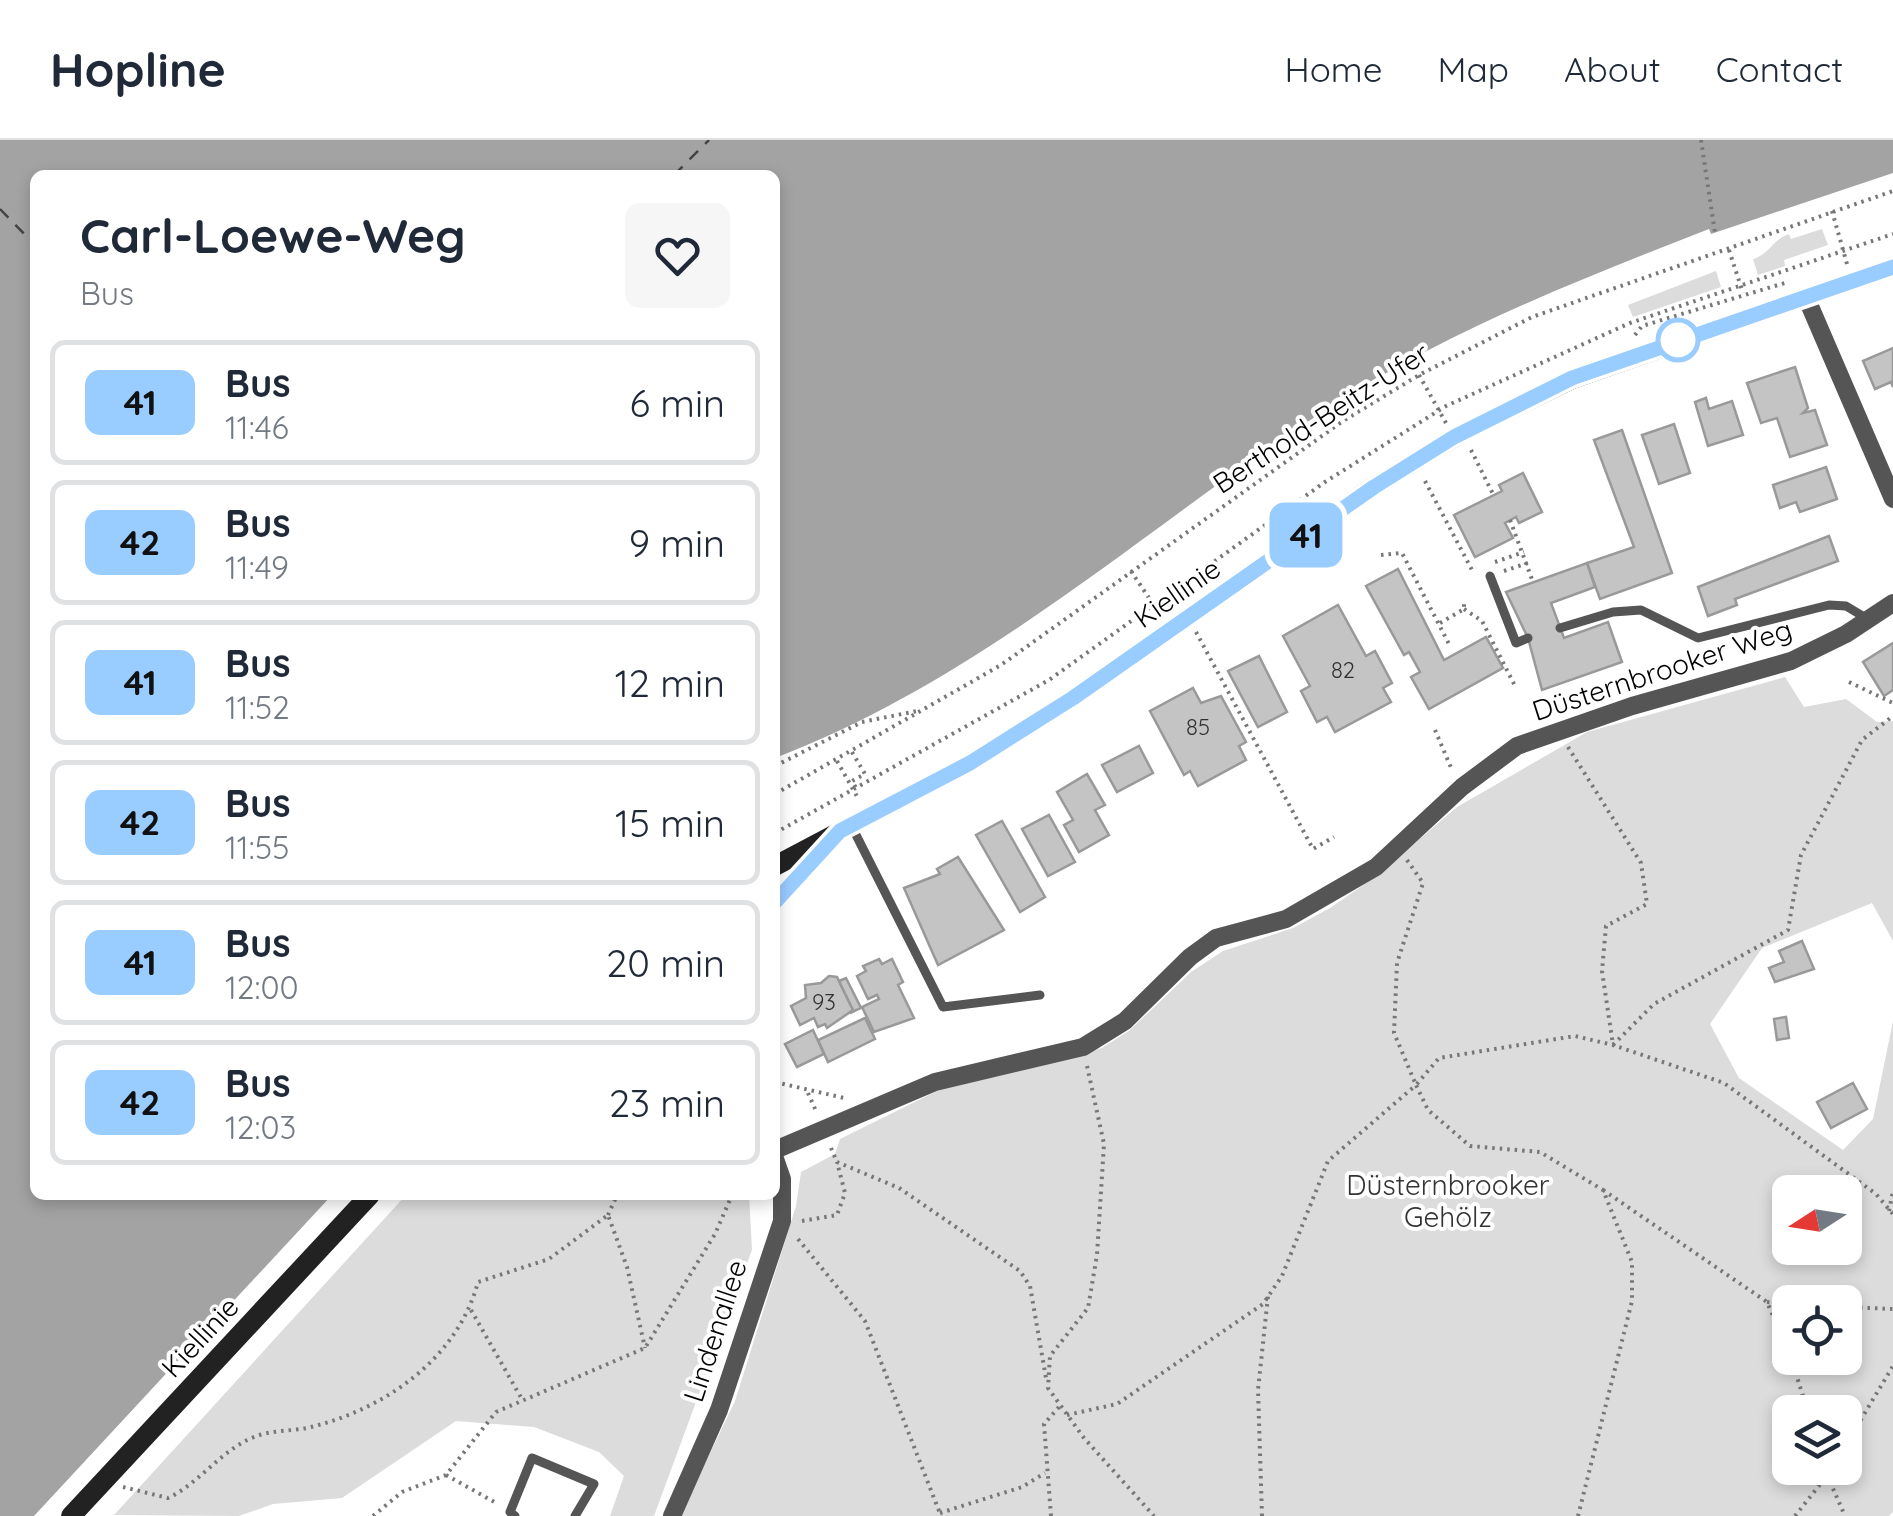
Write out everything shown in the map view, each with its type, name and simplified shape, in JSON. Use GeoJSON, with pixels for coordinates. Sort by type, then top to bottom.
{"type":"FeatureCollection","features":[{"type":"Feature","properties":{"kind":"street","name":"Kiellinie"},"geometry":{"type":"LineString","coordinates":[[780,863],[970,763],[1462,432],[1572,378],[1893,268]]}},
{"type":"Feature","properties":{"kind":"street"},"geometry":{"type":"LineString","coordinates":[[1801,298],[1893,499]]}},
{"type":"Feature","properties":{"kind":"street","name":"Düsternbrooker Weg"},"geometry":{"type":"LineString","coordinates":[[780,1148],[935,1082],[1083,1046],[1125,1021],[1190,957],[1216,938],[1286,919],[1376,867],[1462,787],[1517,746],[1632,706],[1752,675],[1826,646],[1893,603]]}},
{"type":"Feature","properties":{"kind":"street"},"geometry":{"type":"LineString","coordinates":[[780,897],[845,828]]}},
{"type":"Feature","properties":{"kind":"street","name":"Lindenallee"},"geometry":{"type":"LineString","coordinates":[[672,1516],[719,1410],[784,1222],[780,1174]]}},
{"type":"Feature","properties":{"kind":"street","name":"Kiellinie"},"geometry":{"type":"LineString","coordinates":[[71,1516],[365,1200]]}},
{"type":"Feature","properties":{"kind":"lane"},"geometry":{"type":"LineString","coordinates":[[1490,576],[1516,642],[1528,638]]}},
{"type":"Feature","properties":{"kind":"lane"},"geometry":{"type":"LineString","coordinates":[[1560,628],[1631,609],[1650,612],[1698,638],[1829,604],[1854,609],[1868,620]]}},
{"type":"Feature","properties":{"kind":"lane"},"geometry":{"type":"LineString","coordinates":[[845,828],[943,1007],[1040,995]]}},
{"type":"Feature","properties":{"kind":"lane"},"geometry":{"type":"LineString","coordinates":[[513,1514],[532,1458],[594,1484],[575,1516]]}},
{"type":"Feature","properties":{"kind":"path"},"geometry":{"type":"LineString","coordinates":[[1700,140],[1714,233]]}},
{"type":"Feature","properties":{"kind":"path","name":"Berthold-Beitz-Ufer"},"geometry":{"type":"LineString","coordinates":[[780,791],[1001,665],[1342,421],[1418,375],[1532,318],[1893,191]]}},
{"type":"Feature","properties":{"kind":"path"},"geometry":{"type":"LineString","coordinates":[[1832,211],[1852,281]]}},
{"type":"Feature","properties":{"kind":"path"},"geometry":{"type":"LineString","coordinates":[[1728,248],[1743,293]]}},
{"type":"Feature","properties":{"kind":"path"},"geometry":{"type":"LineString","coordinates":[[1643,352],[1637,328],[1785,281],[1801,298]]}},
{"type":"Feature","properties":{"kind":"path"},"geometry":{"type":"LineString","coordinates":[[1418,375],[1439,412]]}},
{"type":"Feature","properties":{"kind":"path"},"geometry":{"type":"LineString","coordinates":[[1462,432],[1494,496]]}},
{"type":"Feature","properties":{"kind":"path"},"geometry":{"type":"LineString","coordinates":[[1415,461],[1472,570],[1524,552]]}},
{"type":"Feature","properties":{"kind":"path"},"geometry":{"type":"LineString","coordinates":[[1510,520],[1533,582]]}},
{"type":"Feature","properties":{"kind":"path"},"geometry":{"type":"LineString","coordinates":[[1382,555],[1402,552],[1450,646]]}},
{"type":"Feature","properties":{"kind":"path"},"geometry":{"type":"LineString","coordinates":[[1515,555],[1515,567]]}},
{"type":"Feature","properties":{"kind":"path"},"geometry":{"type":"LineString","coordinates":[[1490,576],[1528,563]]}},
{"type":"Feature","properties":{"kind":"path"},"geometry":{"type":"LineString","coordinates":[[1131,571],[1154,605]]}},
{"type":"Feature","properties":{"kind":"path"},"geometry":{"type":"LineString","coordinates":[[1440,623],[1464,606],[1482,622],[1515,686]]}},
{"type":"Feature","properties":{"kind":"path"},"geometry":{"type":"LineString","coordinates":[[1189,619],[1313,848],[1334,836]]}},
{"type":"Feature","properties":{"kind":"path"},"geometry":{"type":"LineString","coordinates":[[1849,682],[1893,702]]}},
{"type":"Feature","properties":{"kind":"path","name":"Berthold-Beitz-Ufer"},"geometry":{"type":"LineString","coordinates":[[780,763],[862,722],[922,710]]}},
{"type":"Feature","properties":{"kind":"path"},"geometry":{"type":"LineString","coordinates":[[1613,1045],[1654,1004],[1788,930],[1800,855],[1862,740],[1893,716]]}},
{"type":"Feature","properties":{"kind":"path"},"geometry":{"type":"LineString","coordinates":[[1435,730],[1462,787]]}},
{"type":"Feature","properties":{"kind":"path"},"geometry":{"type":"LineString","coordinates":[[1559,732],[1641,863],[1647,904],[1606,926],[1602,971],[1613,1045]]}},
{"type":"Feature","properties":{"kind":"path"},"geometry":{"type":"LineString","coordinates":[[837,761],[855,789],[852,781],[865,774],[852,752]]}},
{"type":"Feature","properties":{"kind":"path"},"geometry":{"type":"LineString","coordinates":[[1399,848],[1423,884],[1396,963],[1394,1033],[1428,1110],[1470,1146],[1540,1152],[1772,1302]]}},
{"type":"Feature","properties":{"kind":"path"},"geometry":{"type":"LineString","coordinates":[[1067,1414],[1116,1404],[1268,1296],[1282,1276],[1328,1161],[1416,1085],[1439,1058],[1576,1036],[1613,1045],[1724,1084],[1876,1194],[1891,1212]]}},
{"type":"Feature","properties":{"kind":"path"},"geometry":{"type":"LineString","coordinates":[[1048,1388],[1050,1356],[1088,1308],[1097,1255],[1104,1144],[1083,1046]]}},
{"type":"Feature","properties":{"kind":"path"},"geometry":{"type":"LineString","coordinates":[[780,1084],[808,1093],[858,1099],[866,1112]]}},
{"type":"Feature","properties":{"kind":"path"},"geometry":{"type":"LineString","coordinates":[[784,1222],[837,1215],[844,1193],[824,1131]]}},
{"type":"Feature","properties":{"kind":"path"},"geometry":{"type":"LineString","coordinates":[[837,1162],[899,1188],[1020,1271],[1030,1286],[1048,1388],[1154,1516]]}},
{"type":"Feature","properties":{"kind":"path"},"geometry":{"type":"LineString","coordinates":[[1578,1516],[1632,1302],[1632,1262],[1603,1190]]}},
{"type":"Feature","properties":{"kind":"path"},"geometry":{"type":"LineString","coordinates":[[1891,1212],[1893,1191]]}},
{"type":"Feature","properties":{"kind":"path"},"geometry":{"type":"LineString","coordinates":[[114,1496],[124,1487],[168,1498],[257,1436],[312,1427],[370,1407],[432,1363],[471,1310],[478,1282],[549,1259],[608,1215],[615,1200]]}},
{"type":"Feature","properties":{"kind":"path"},"geometry":{"type":"LineString","coordinates":[[373,1516],[402,1492],[446,1475],[496,1412],[644,1348],[715,1234],[730,1200]]}},
{"type":"Feature","properties":{"kind":"path"},"geometry":{"type":"LineString","coordinates":[[608,1215],[627,1267],[644,1348]]}},
{"type":"Feature","properties":{"kind":"path"},"geometry":{"type":"LineString","coordinates":[[784,1222],[865,1321],[940,1514],[1022,1486],[1045,1473]]}},
{"type":"Feature","properties":{"kind":"path"},"geometry":{"type":"LineString","coordinates":[[1262,1516],[1258,1390],[1268,1296]]}},
{"type":"Feature","properties":{"kind":"path"},"geometry":{"type":"LineString","coordinates":[[1767,1302],[1772,1313]]}},
{"type":"Feature","properties":{"kind":"path"},"geometry":{"type":"LineString","coordinates":[[1862,1308],[1893,1310]]}},
{"type":"Feature","properties":{"kind":"path"},"geometry":{"type":"LineString","coordinates":[[471,1310],[524,1401]]}},
{"type":"Feature","properties":{"kind":"path"},"geometry":{"type":"LineString","coordinates":[[1862,1418],[1893,1366]]}},
{"type":"Feature","properties":{"kind":"path"},"geometry":{"type":"LineString","coordinates":[[1051,1516],[1044,1424],[1060,1405]]}},
{"type":"Feature","properties":{"kind":"path"},"geometry":{"type":"LineString","coordinates":[[446,1475],[471,1485],[513,1514]]}},
{"type":"Feature","properties":{"kind":"path"},"geometry":{"type":"LineString","coordinates":[[1796,1516],[1821,1485]]}},
{"type":"Feature","properties":{"kind":"path"},"geometry":{"type":"LineString","coordinates":[[1830,1485],[1845,1516]]}},
{"type":"Feature","properties":{"kind":"green space"},"geometry":{"type":"Polygon","coordinates":[[[1822,229],[1828,245],[1784,260],[1785,266],[1758,275],[1753,259],[1779,239],[1822,229]]]}},
{"type":"Feature","properties":{"kind":"green space"},"geometry":{"type":"Polygon","coordinates":[[[1716,271],[1721,287],[1633,317],[1628,305],[1716,271]]]}},
{"type":"Feature","properties":{"kind":"green space","name":"Düsternbrooker Gehölz"},"geometry":{"type":"Polygon","coordinates":[[[1785,677],[1804,707],[1846,699],[1877,722],[1893,721],[1893,941],[1872,903],[1762,948],[1710,1024],[1739,1078],[1843,1150],[1873,1119],[1893,1021],[1893,1512],[1889,1516],[680,1516],[735,1401],[796,1206],[801,1172],[835,1154],[840,1139],[943,1088],[1102,1048],[1130,1030],[1191,972],[1223,951],[1293,928],[1330,908],[1375,877],[1457,807],[1587,732],[1785,677]]]}},
{"type":"Feature","properties":{"kind":"green space"},"geometry":{"type":"Polygon","coordinates":[[[401,1200],[749,1200],[752,1250],[654,1516],[610,1516],[624,1476],[599,1452],[534,1427],[456,1421],[342,1498],[273,1504],[239,1516],[114,1515],[401,1200]]]}},
{"type":"Feature","properties":{"kind":"shaded area"},"geometry":{"type":"Polygon","coordinates":[[[0,140],[1893,140],[1893,173],[1711,234],[1709,229],[1566,286],[1382,375],[1268,449],[997,641],[927,685],[853,724],[780,756],[780,170],[30,170],[30,1200],[327,1200],[34,1516],[0,1516],[0,140]]]}},
{"type":"Feature","properties":{"kind":"building"},"geometry":{"type":"Polygon","coordinates":[[[1893,348],[1893,387],[1891,382],[1875,389],[1863,361],[1893,348]]]}},
{"type":"Feature","properties":{"kind":"building"},"geometry":{"type":"Polygon","coordinates":[[[1795,367],[1808,408],[1803,413],[1815,410],[1827,445],[1790,457],[1777,418],[1761,423],[1747,383],[1795,367]]]}},
{"type":"Feature","properties":{"kind":"building"},"geometry":{"type":"Polygon","coordinates":[[[1706,398],[1709,409],[1732,401],[1743,435],[1708,446],[1695,402],[1706,398]]]}},
{"type":"Feature","properties":{"kind":"building"},"geometry":{"type":"Polygon","coordinates":[[[1674,424],[1690,473],[1659,484],[1642,435],[1674,424]]]}},
{"type":"Feature","properties":{"kind":"building"},"geometry":{"type":"Polygon","coordinates":[[[1622,430],[1672,573],[1600,599],[1587,563],[1634,547],[1594,440],[1622,430]]]}},
{"type":"Feature","properties":{"kind":"building"},"geometry":{"type":"Polygon","coordinates":[[[1826,467],[1837,499],[1800,512],[1796,502],[1780,508],[1773,485],[1826,467]]]}},
{"type":"Feature","properties":{"kind":"building"},"geometry":{"type":"Polygon","coordinates":[[[1523,473],[1542,512],[1519,523],[1516,517],[1505,523],[1513,538],[1475,557],[1454,515],[1502,491],[1499,485],[1523,473]]]}},
{"type":"Feature","properties":{"kind":"building"},"geometry":{"type":"Polygon","coordinates":[[[1829,536],[1838,561],[1735,599],[1737,605],[1708,616],[1698,587],[1829,536]]]}},
{"type":"Feature","properties":{"kind":"building"},"geometry":{"type":"Polygon","coordinates":[[[1587,563],[1595,587],[1551,603],[1564,638],[1608,622],[1622,662],[1542,690],[1528,638],[1506,592],[1587,563]]]}},
{"type":"Feature","properties":{"kind":"building"},"geometry":{"type":"Polygon","coordinates":[[[1398,569],[1444,660],[1486,637],[1503,668],[1429,709],[1411,677],[1420,672],[1409,652],[1404,655],[1366,586],[1398,569]]]}},
{"type":"Feature","properties":{"kind":"building"},"geometry":{"type":"Polygon","coordinates":[[[1338,605],[1366,656],[1375,651],[1392,683],[1383,688],[1391,702],[1335,732],[1327,717],[1317,722],[1301,691],[1310,686],[1283,636],[1338,605]]]}},
{"type":"Feature","properties":{"kind":"building"},"geometry":{"type":"Polygon","coordinates":[[[1893,643],[1893,690],[1884,696],[1863,662],[1893,643]]]}},
{"type":"Feature","properties":{"kind":"building"},"geometry":{"type":"Polygon","coordinates":[[[1259,656],[1287,712],[1258,727],[1228,671],[1259,656]]]}},
{"type":"Feature","properties":{"kind":"building"},"geometry":{"type":"Polygon","coordinates":[[[1193,688],[1201,703],[1221,696],[1246,742],[1239,746],[1246,760],[1198,786],[1190,771],[1184,775],[1150,711],[1193,688]]]}},
{"type":"Feature","properties":{"kind":"building"},"geometry":{"type":"Polygon","coordinates":[[[1139,746],[1153,773],[1117,792],[1102,765],[1139,746]]]}},
{"type":"Feature","properties":{"kind":"building"},"geometry":{"type":"Polygon","coordinates":[[[1087,774],[1105,805],[1095,810],[1109,835],[1079,852],[1064,825],[1073,820],[1057,792],[1087,774]]]}},
{"type":"Feature","properties":{"kind":"building"},"geometry":{"type":"Polygon","coordinates":[[[1049,815],[1075,862],[1048,876],[1022,829],[1049,815]]]}},
{"type":"Feature","properties":{"kind":"building"},"geometry":{"type":"Polygon","coordinates":[[[1002,821],[1045,897],[1020,912],[976,835],[1002,821]]]}},
{"type":"Feature","properties":{"kind":"building"},"geometry":{"type":"Polygon","coordinates":[[[958,857],[1004,930],[938,965],[904,888],[940,874],[937,869],[958,857]]]}},
{"type":"Feature","properties":{"kind":"building"},"geometry":{"type":"Polygon","coordinates":[[[1802,941],[1814,969],[1775,982],[1769,968],[1784,962],[1779,951],[1802,941]]]}},
{"type":"Feature","properties":{"kind":"building"},"geometry":{"type":"Polygon","coordinates":[[[879,959],[882,964],[892,959],[903,982],[898,985],[914,1018],[874,1032],[862,1007],[879,999],[877,995],[868,999],[857,976],[866,971],[863,966],[879,959]]]}},
{"type":"Feature","properties":{"kind":"building"},"geometry":{"type":"Polygon","coordinates":[[[829,976],[837,977],[853,1010],[827,1028],[825,1024],[818,1027],[814,1018],[800,1025],[791,1006],[806,998],[805,985],[821,983],[829,976]]]}},
{"type":"Feature","properties":{"kind":"building"},"geometry":{"type":"Polygon","coordinates":[[[846,978],[861,1008],[850,1013],[853,1010],[839,981],[846,978]]]}},
{"type":"Feature","properties":{"kind":"building"},"geometry":{"type":"Polygon","coordinates":[[[1786,1017],[1789,1038],[1777,1040],[1774,1019],[1786,1017]]]}},
{"type":"Feature","properties":{"kind":"building"},"geometry":{"type":"Polygon","coordinates":[[[865,1018],[875,1039],[828,1062],[818,1040],[865,1018]]]}},
{"type":"Feature","properties":{"kind":"building"},"geometry":{"type":"Polygon","coordinates":[[[813,1030],[824,1054],[797,1067],[785,1044],[813,1030]]]}},
{"type":"Feature","properties":{"kind":"building"},"geometry":{"type":"Polygon","coordinates":[[[1853,1083],[1867,1109],[1831,1128],[1817,1102],[1853,1083]]]}},
{"type":"Feature","properties":{"kind":"ferry route"},"geometry":{"type":"LineString","coordinates":[[679,170],[709,140]]}},
{"type":"Feature","properties":{"kind":"ferry route"},"geometry":{"type":"LineString","coordinates":[[0,209],[30,240]]}},
{"type":"Feature","properties":{"kind":"bus line","name":"41"},"geometry":{"type":"LineString","coordinates":[[780,897],[840,831],[970,763],[1073,698],[1374,487],[1454,437],[1572,378],[1893,267]]}}]}
